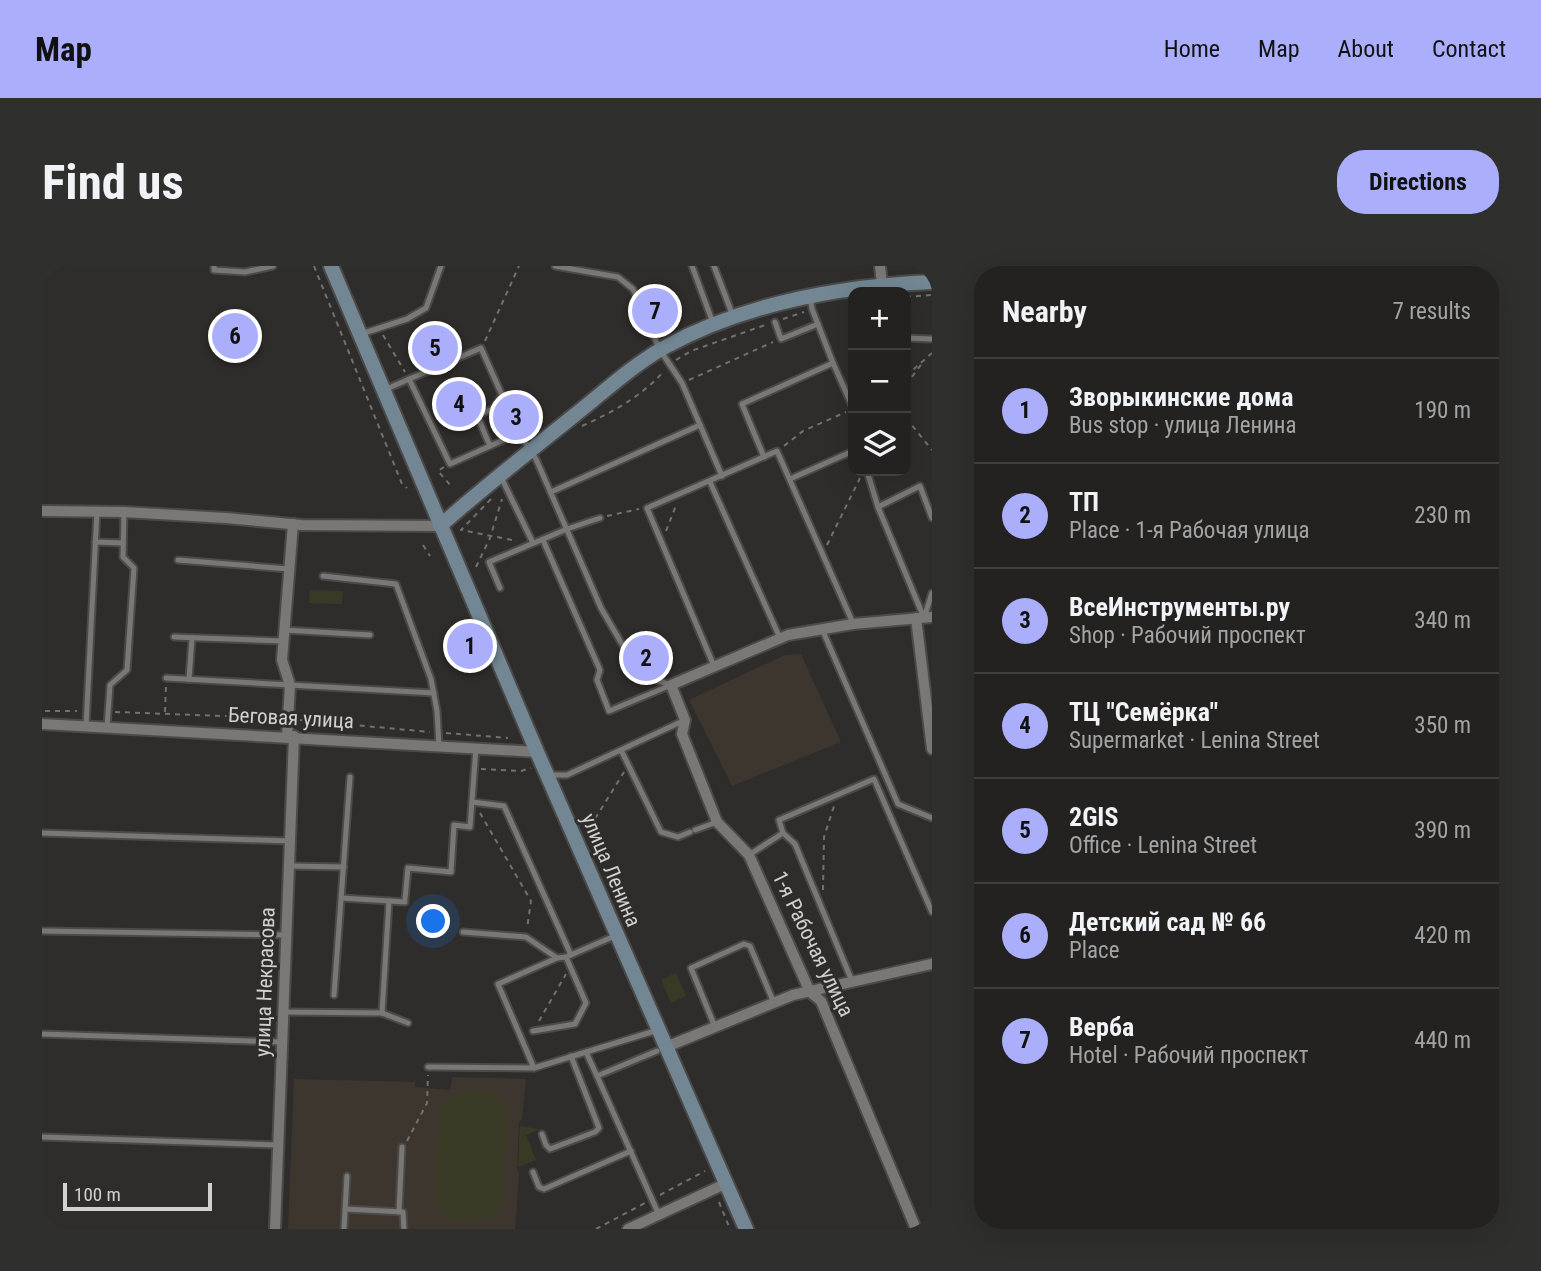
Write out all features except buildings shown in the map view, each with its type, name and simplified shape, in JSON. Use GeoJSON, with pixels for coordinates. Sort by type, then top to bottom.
{"type":"FeatureCollection","features":[{"type":"Feature","properties":{"kind":"main road","name":"улица Ленина"},"geometry":{"type":"LineString","coordinates":[[331,266],[537,752],[541,771],[617,935],[658,1030],[661,1049],[727,1183],[746,1229]]}},
{"type":"Feature","properties":{"kind":"main road"},"geometry":{"type":"LineString","coordinates":[[440,526],[503,481],[531,451],[660,350],[734,318],[768,307],[811,303],[882,284],[932,282]]}},
{"type":"Feature","properties":{"kind":"street"},"geometry":{"type":"LineString","coordinates":[[880,266],[882,284]]}},
{"type":"Feature","properties":{"kind":"street"},"geometry":{"type":"LineString","coordinates":[[42,512],[124,512],[293,524],[440,526]]}},
{"type":"Feature","properties":{"kind":"street","name":"улица Некрасова"},"geometry":{"type":"LineString","coordinates":[[275,1229],[289,866],[290,685],[282,660],[293,524]]}},
{"type":"Feature","properties":{"kind":"street"},"geometry":{"type":"LineString","coordinates":[[671,685],[779,638],[853,624],[924,618],[932,749]]}},
{"type":"Feature","properties":{"kind":"street","name":"1-я Рабочая улица"},"geometry":{"type":"LineString","coordinates":[[671,685],[685,720],[682,734],[717,822],[749,855],[810,992],[821,1001],[916,1229]]}},
{"type":"Feature","properties":{"kind":"street","name":"Беговая улица"},"geometry":{"type":"LineString","coordinates":[[42,724],[537,752]]}},
{"type":"Feature","properties":{"kind":"street"},"geometry":{"type":"LineString","coordinates":[[661,1049],[793,995],[932,964]]}},
{"type":"Feature","properties":{"kind":"street"},"geometry":{"type":"LineString","coordinates":[[628,1229],[643,1226],[659,1214],[727,1183]]}},
{"type":"Feature","properties":{"kind":"lane"},"geometry":{"type":"LineString","coordinates":[[214,266],[214,270],[245,272],[273,266]]}},
{"type":"Feature","properties":{"kind":"lane"},"geometry":{"type":"LineString","coordinates":[[361,334],[407,319],[426,308],[442,266]]}},
{"type":"Feature","properties":{"kind":"lane"},"geometry":{"type":"LineString","coordinates":[[555,266],[618,277],[633,289],[660,350],[682,383],[722,476]]}},
{"type":"Feature","properties":{"kind":"lane"},"geometry":{"type":"LineString","coordinates":[[692,266],[714,326]]}},
{"type":"Feature","properties":{"kind":"lane"},"geometry":{"type":"LineString","coordinates":[[714,266],[734,318]]}},
{"type":"Feature","properties":{"kind":"lane"},"geometry":{"type":"LineString","coordinates":[[811,303],[848,397]]}},
{"type":"Feature","properties":{"kind":"lane"},"geometry":{"type":"LineString","coordinates":[[775,322],[781,339],[818,324]]}},
{"type":"Feature","properties":{"kind":"lane"},"geometry":{"type":"LineString","coordinates":[[911,338],[932,339]]}},
{"type":"Feature","properties":{"kind":"lane"},"geometry":{"type":"LineString","coordinates":[[384,390],[481,348],[502,396],[493,408],[477,415],[490,446]]}},
{"type":"Feature","properties":{"kind":"lane"},"geometry":{"type":"LineString","coordinates":[[764,457],[742,404],[833,362]]}},
{"type":"Feature","properties":{"kind":"lane"},"geometry":{"type":"LineString","coordinates":[[409,379],[450,464],[519,433],[551,492],[601,608],[640,675],[671,685]]}},
{"type":"Feature","properties":{"kind":"lane"},"geometry":{"type":"LineString","coordinates":[[551,492],[700,425]]}},
{"type":"Feature","properties":{"kind":"lane"},"geometry":{"type":"LineString","coordinates":[[714,666],[647,508],[777,451],[853,624]]}},
{"type":"Feature","properties":{"kind":"lane"},"geometry":{"type":"LineString","coordinates":[[790,479],[848,453]]}},
{"type":"Feature","properties":{"kind":"lane"},"geometry":{"type":"LineString","coordinates":[[868,476],[924,618]]}},
{"type":"Feature","properties":{"kind":"lane"},"geometry":{"type":"LineString","coordinates":[[503,481],[533,543]]}},
{"type":"Feature","properties":{"kind":"lane"},"geometry":{"type":"LineString","coordinates":[[710,482],[779,638]]}},
{"type":"Feature","properties":{"kind":"lane"},"geometry":{"type":"LineString","coordinates":[[878,507],[920,486],[932,518]]}},
{"type":"Feature","properties":{"kind":"lane"},"geometry":{"type":"LineString","coordinates":[[86,726],[97,512]]}},
{"type":"Feature","properties":{"kind":"lane"},"geometry":{"type":"LineString","coordinates":[[107,727],[110,685],[127,670],[134,568],[123,557],[124,512]]}},
{"type":"Feature","properties":{"kind":"lane"},"geometry":{"type":"LineString","coordinates":[[500,589],[489,562],[600,518]]}},
{"type":"Feature","properties":{"kind":"lane"},"geometry":{"type":"LineString","coordinates":[[543,540],[600,670],[597,680],[608,711],[671,685]]}},
{"type":"Feature","properties":{"kind":"lane"},"geometry":{"type":"LineString","coordinates":[[95,542],[123,543]]}},
{"type":"Feature","properties":{"kind":"lane"},"geometry":{"type":"LineString","coordinates":[[178,560],[289,569]]}},
{"type":"Feature","properties":{"kind":"lane"},"geometry":{"type":"LineString","coordinates":[[323,576],[396,584],[431,679],[439,746]]}},
{"type":"Feature","properties":{"kind":"lane"},"geometry":{"type":"LineString","coordinates":[[924,618],[932,593]]}},
{"type":"Feature","properties":{"kind":"lane"},"geometry":{"type":"LineString","coordinates":[[822,629],[898,804],[932,817]]}},
{"type":"Feature","properties":{"kind":"lane"},"geometry":{"type":"LineString","coordinates":[[174,637],[370,635]]}},
{"type":"Feature","properties":{"kind":"lane"},"geometry":{"type":"LineString","coordinates":[[189,679],[191,638]]}},
{"type":"Feature","properties":{"kind":"lane"},"geometry":{"type":"LineString","coordinates":[[166,678],[434,692]]}},
{"type":"Feature","properties":{"kind":"lane"},"geometry":{"type":"LineString","coordinates":[[541,771],[567,775],[685,720]]}},
{"type":"Feature","properties":{"kind":"lane"},"geometry":{"type":"LineString","coordinates":[[342,898],[405,901],[408,868],[450,872],[454,825],[470,827],[476,748]]}},
{"type":"Feature","properties":{"kind":"lane"},"geometry":{"type":"LineString","coordinates":[[621,750],[661,832],[678,837],[717,822]]}},
{"type":"Feature","properties":{"kind":"lane"},"geometry":{"type":"LineString","coordinates":[[334,995],[350,777]]}},
{"type":"Feature","properties":{"kind":"lane"},"geometry":{"type":"LineString","coordinates":[[853,983],[795,844],[783,832],[779,820],[874,779],[932,912]]}},
{"type":"Feature","properties":{"kind":"lane"},"geometry":{"type":"LineString","coordinates":[[878,789],[889,783]]}},
{"type":"Feature","properties":{"kind":"lane"},"geometry":{"type":"LineString","coordinates":[[472,802],[504,806],[586,1003],[576,1024],[533,1031]]}},
{"type":"Feature","properties":{"kind":"lane"},"geometry":{"type":"LineString","coordinates":[[749,855],[783,832]]}},
{"type":"Feature","properties":{"kind":"lane"},"geometry":{"type":"LineString","coordinates":[[42,833],[289,841]]}},
{"type":"Feature","properties":{"kind":"lane"},"geometry":{"type":"LineString","coordinates":[[289,866],[344,867]]}},
{"type":"Feature","properties":{"kind":"lane"},"geometry":{"type":"LineString","coordinates":[[382,1013],[389,901]]}},
{"type":"Feature","properties":{"kind":"lane"},"geometry":{"type":"LineString","coordinates":[[42,931],[286,935]]}},
{"type":"Feature","properties":{"kind":"lane"},"geometry":{"type":"LineString","coordinates":[[463,932],[526,937],[557,958]]}},
{"type":"Feature","properties":{"kind":"lane"},"geometry":{"type":"LineString","coordinates":[[534,1068],[498,984],[617,935]]}},
{"type":"Feature","properties":{"kind":"lane"},"geometry":{"type":"LineString","coordinates":[[715,1027],[691,968],[744,944],[750,946],[774,1003]]}},
{"type":"Feature","properties":{"kind":"lane"},"geometry":{"type":"LineString","coordinates":[[283,1013],[382,1013],[408,1023]]}},
{"type":"Feature","properties":{"kind":"lane"},"geometry":{"type":"LineString","coordinates":[[428,1067],[534,1068],[658,1030]]}},
{"type":"Feature","properties":{"kind":"lane"},"geometry":{"type":"LineString","coordinates":[[42,1034],[282,1042]]}},
{"type":"Feature","properties":{"kind":"lane"},"geometry":{"type":"LineString","coordinates":[[597,1076],[661,1049]]}},
{"type":"Feature","properties":{"kind":"lane"},"geometry":{"type":"LineString","coordinates":[[586,1052],[659,1214]]}},
{"type":"Feature","properties":{"kind":"lane"},"geometry":{"type":"LineString","coordinates":[[542,1134],[550,1149],[595,1132],[599,1128],[571,1056]]}},
{"type":"Feature","properties":{"kind":"lane"},"geometry":{"type":"LineString","coordinates":[[42,1136],[278,1145]]}},
{"type":"Feature","properties":{"kind":"lane"},"geometry":{"type":"LineString","coordinates":[[399,1212],[402,1147]]}},
{"type":"Feature","properties":{"kind":"lane"},"geometry":{"type":"LineString","coordinates":[[533,1172],[539,1187],[544,1189],[631,1151]]}},
{"type":"Feature","properties":{"kind":"lane"},"geometry":{"type":"LineString","coordinates":[[344,1229],[347,1177]]}},
{"type":"Feature","properties":{"kind":"lane"},"geometry":{"type":"LineString","coordinates":[[345,1209],[404,1213],[404,1229]]}},
{"type":"Feature","properties":{"kind":"path"},"geometry":{"type":"LineString","coordinates":[[314,266],[402,484],[407,488]]}},
{"type":"Feature","properties":{"kind":"path"},"geometry":{"type":"LineString","coordinates":[[481,348],[519,266]]}},
{"type":"Feature","properties":{"kind":"path"},"geometry":{"type":"LineString","coordinates":[[911,297],[932,295]]}},
{"type":"Feature","properties":{"kind":"path"},"geometry":{"type":"LineString","coordinates":[[581,426],[624,405],[652,385],[670,364],[691,351],[775,322],[811,303]]}},
{"type":"Feature","properties":{"kind":"path"},"geometry":{"type":"LineString","coordinates":[[380,328],[409,379]]}},
{"type":"Feature","properties":{"kind":"path"},"geometry":{"type":"LineString","coordinates":[[682,383],[781,339]]}},
{"type":"Feature","properties":{"kind":"path"},"geometry":{"type":"LineString","coordinates":[[911,372],[932,353]]}},
{"type":"Feature","properties":{"kind":"path"},"geometry":{"type":"LineString","coordinates":[[911,378],[926,358]]}},
{"type":"Feature","properties":{"kind":"path"},"geometry":{"type":"LineString","coordinates":[[777,451],[803,431],[848,411]]}},
{"type":"Feature","properties":{"kind":"path"},"geometry":{"type":"LineString","coordinates":[[911,424],[932,450]]}},
{"type":"Feature","properties":{"kind":"path"},"geometry":{"type":"LineString","coordinates":[[438,471],[451,486]]}},
{"type":"Feature","properties":{"kind":"path"},"geometry":{"type":"LineString","coordinates":[[823,554],[863,476]]}},
{"type":"Feature","properties":{"kind":"path"},"geometry":{"type":"LineString","coordinates":[[503,481],[461,530],[490,538],[533,543]]}},
{"type":"Feature","properties":{"kind":"path"},"geometry":{"type":"LineString","coordinates":[[476,567],[490,538],[503,481]]}},
{"type":"Feature","properties":{"kind":"path"},"geometry":{"type":"LineString","coordinates":[[661,544],[681,493]]}},
{"type":"Feature","properties":{"kind":"path"},"geometry":{"type":"LineString","coordinates":[[600,518],[647,508]]}},
{"type":"Feature","properties":{"kind":"path"},"geometry":{"type":"LineString","coordinates":[[423,545],[430,556]]}},
{"type":"Feature","properties":{"kind":"path"},"geometry":{"type":"LineString","coordinates":[[165,712],[166,678]]}},
{"type":"Feature","properties":{"kind":"path"},"geometry":{"type":"LineString","coordinates":[[590,827],[628,765]]}},
{"type":"Feature","properties":{"kind":"path"},"geometry":{"type":"LineString","coordinates":[[474,769],[541,771]]}},
{"type":"Feature","properties":{"kind":"path"},"geometry":{"type":"LineString","coordinates":[[822,910],[824,837],[837,795]]}},
{"type":"Feature","properties":{"kind":"path"},"geometry":{"type":"LineString","coordinates":[[472,802],[531,901],[526,937]]}},
{"type":"Feature","properties":{"kind":"path"},"geometry":{"type":"LineString","coordinates":[[533,1031],[570,966]]}},
{"type":"Feature","properties":{"kind":"path"},"geometry":{"type":"LineString","coordinates":[[402,1147],[411,1136],[427,1103],[428,1067]]}},
{"type":"Feature","properties":{"kind":"path"},"geometry":{"type":"LineString","coordinates":[[719,1202],[730,1229]]}},
{"type":"Feature","properties":{"kind":"shaded area"},"geometry":{"type":"Polygon","coordinates":[[[801,654],[841,742],[732,786],[689,700],[785,655],[801,654]]]}},
{"type":"Feature","properties":{"kind":"shaded area"},"geometry":{"type":"Polygon","coordinates":[[[452,1077],[526,1079],[522,1120],[519,1122],[515,1229],[288,1229],[294,1079],[415,1082],[415,1087],[450,1090],[452,1077]]]}},
{"type":"Feature","properties":{"kind":"green space"},"geometry":{"type":"Polygon","coordinates":[[[310,590],[343,591],[342,604],[309,603],[310,590]]]}},
{"type":"Feature","properties":{"kind":"green space"},"geometry":{"type":"Polygon","coordinates":[[[676,973],[686,996],[671,1003],[661,980],[676,973]]]}},
{"type":"Feature","properties":{"kind":"green space"},"geometry":{"type":"Polygon","coordinates":[[[474,1090],[495,1096],[502,1102],[507,1113],[504,1199],[493,1216],[474,1222],[463,1222],[443,1214],[435,1206],[438,1139],[442,1108],[456,1095],[474,1090]]]}},
{"type":"Feature","properties":{"kind":"green space"},"geometry":{"type":"Polygon","coordinates":[[[520,1126],[540,1129],[526,1135],[536,1160],[518,1167],[520,1126]]]}},
{"type":"Feature","properties":{"kind":"place","name":"Верба"},"geometry":{"type":"Point","coordinates":[655,311]}},
{"type":"Feature","properties":{"kind":"place","name":"Детский сад № 66"},"geometry":{"type":"Point","coordinates":[235,336]}},
{"type":"Feature","properties":{"kind":"place","name":"2GIS"},"geometry":{"type":"Point","coordinates":[435,348]}},
{"type":"Feature","properties":{"kind":"place","name":"ТЦ \"Семёрка\""},"geometry":{"type":"Point","coordinates":[459,404]}},
{"type":"Feature","properties":{"kind":"place","name":"ВсеИнструменты.ру"},"geometry":{"type":"Point","coordinates":[516,417]}},
{"type":"Feature","properties":{"kind":"place","name":"Зворыкинские дома"},"geometry":{"type":"Point","coordinates":[470,646]}},
{"type":"Feature","properties":{"kind":"place","name":"ТП"},"geometry":{"type":"Point","coordinates":[646,658]}}]}
